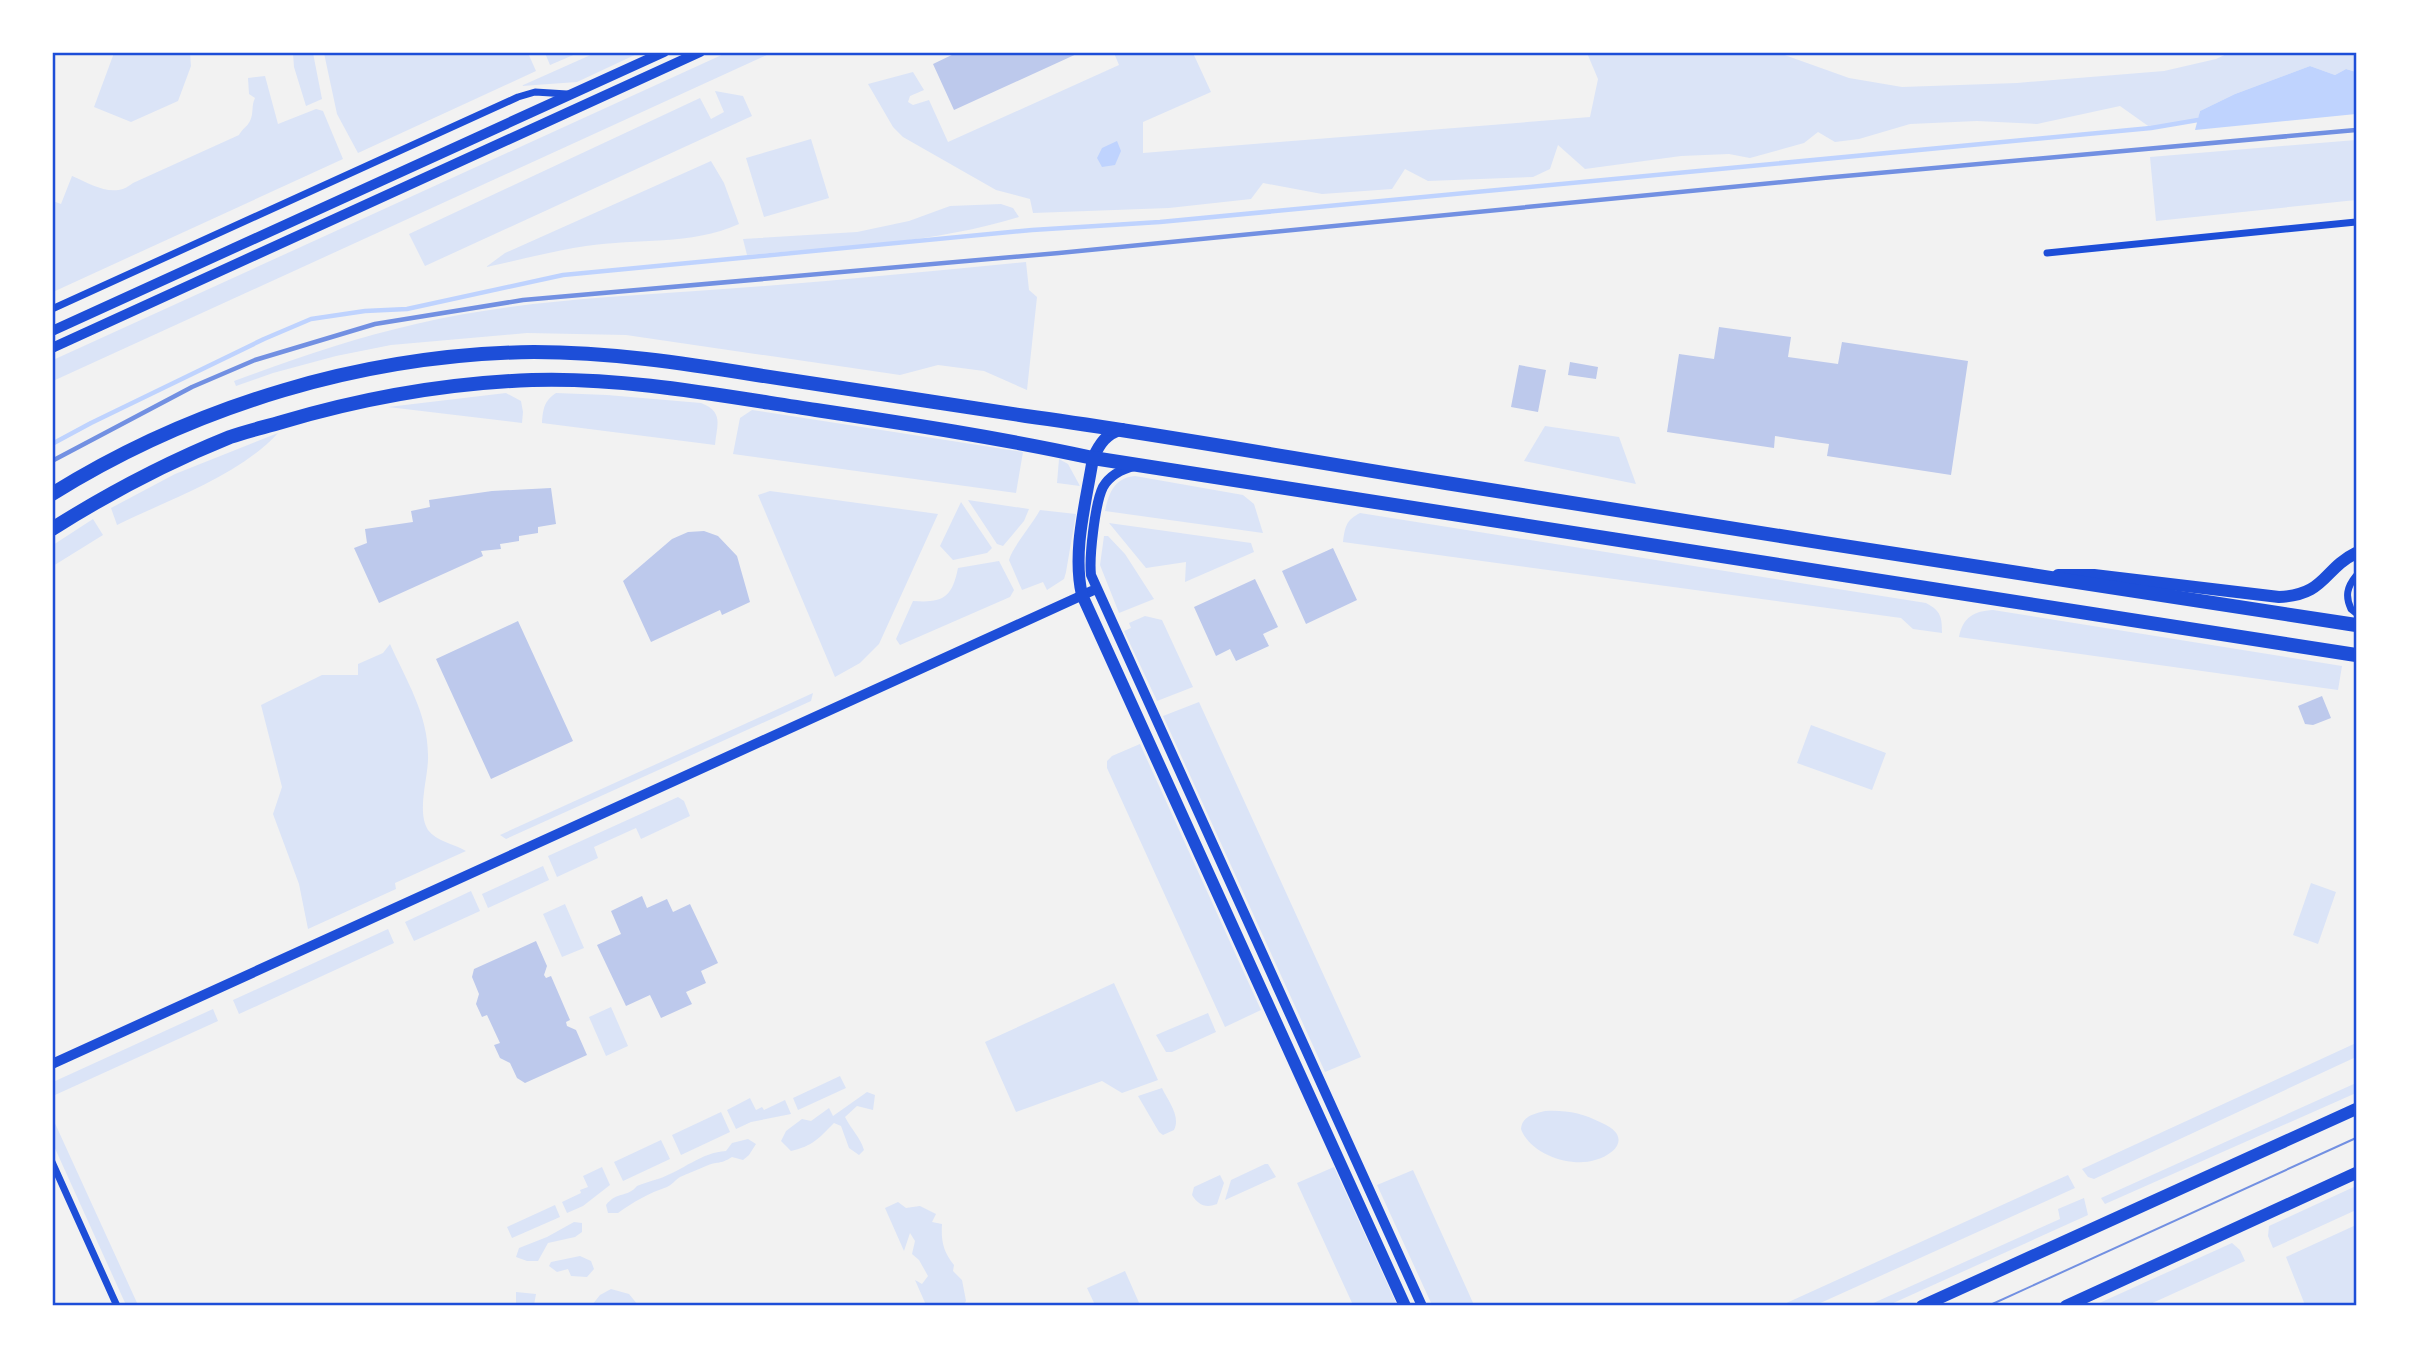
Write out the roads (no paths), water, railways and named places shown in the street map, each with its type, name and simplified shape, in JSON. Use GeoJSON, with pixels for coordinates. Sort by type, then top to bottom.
{"type":"FeatureCollection","features":[{"type":"Feature","properties":{"kind":"main road"},"geometry":{"type":"LineString","coordinates":[[52,494],[127,452],[183,425],[246,402],[310,384],[376,369],[447,358],[520,353],[592,354],[641,358],[1123,428],[1370,471],[2357,625]]}},
{"type":"Feature","properties":{"kind":"main road"},"geometry":{"type":"LineString","coordinates":[[52,529],[96,500],[233,436],[382,397],[449,386],[533,380],[639,386],[997,438],[1093,458],[2357,655]]}},
{"type":"Feature","properties":{"kind":"main road"},"geometry":{"type":"LineString","coordinates":[[1123,428],[1100,443],[1093,458],[1077,559],[1082,596],[1405,1306]]}},
{"type":"Feature","properties":{"kind":"main road"},"geometry":{"type":"LineString","coordinates":[[2024,575],[2094,575],[2279,597],[2296,596],[2312,590],[2357,553]]}},
{"type":"Feature","properties":{"kind":"main road"},"geometry":{"type":"LineString","coordinates":[[1922,1306],[2357,1109]]}},
{"type":"Feature","properties":{"kind":"main road"},"geometry":{"type":"LineString","coordinates":[[2066,1306],[2357,1173]]}},
{"type":"Feature","properties":{"kind":"street"},"geometry":{"type":"LineString","coordinates":[[52,331],[664,52]]}},
{"type":"Feature","properties":{"kind":"street"},"geometry":{"type":"LineString","coordinates":[[52,348],[700,52]]}},
{"type":"Feature","properties":{"kind":"street"},"geometry":{"type":"LineString","coordinates":[[52,309],[518,97],[535,92],[571,95]]}},
{"type":"Feature","properties":{"kind":"street"},"geometry":{"type":"LineString","coordinates":[[2047,253],[2357,222]]}},
{"type":"Feature","properties":{"kind":"street"},"geometry":{"type":"LineString","coordinates":[[1137,465],[1113,475],[1103,487],[1089,560],[1091,575],[1422,1306]]}},
{"type":"Feature","properties":{"kind":"street"},"geometry":{"type":"LineString","coordinates":[[2357,576],[2349,584],[2347,594],[2351,609],[2357,613]]}},
{"type":"Feature","properties":{"kind":"street"},"geometry":{"type":"LineString","coordinates":[[52,1065],[1096,589]]}},
{"type":"Feature","properties":{"kind":"street"},"geometry":{"type":"LineString","coordinates":[[52,1162],[117,1306]]}},
{"type":"Feature","properties":{"kind":"water"},"geometry":{"type":"Polygon","coordinates":[[[2310,66],[2335,75],[2346,69],[2356,72],[2356,114],[2195,130],[2200,111],[2235,94],[2310,66]]]}},
{"type":"Feature","properties":{"kind":"water"},"geometry":{"type":"Polygon","coordinates":[[[1117,141],[1121,151],[1115,165],[1102,167],[1097,158],[1102,148],[1117,141]]]}},
{"type":"Feature","properties":{"kind":"waterway"},"geometry":{"type":"LineString","coordinates":[[52,444],[264,339],[311,319],[365,311],[407,309],[563,275],[1032,230],[1160,222],[2151,128],[2198,120]]}},
{"type":"Feature","properties":{"kind":"tram line"},"geometry":{"type":"LineString","coordinates":[[1988,1306],[2356,1138]]}},
{"type":"Feature","properties":{"kind":"railway"},"geometry":{"type":"LineString","coordinates":[[52,461],[192,387],[255,360],[375,324],[523,300],[1059,253],[1823,178],[2356,130]]}}]}
